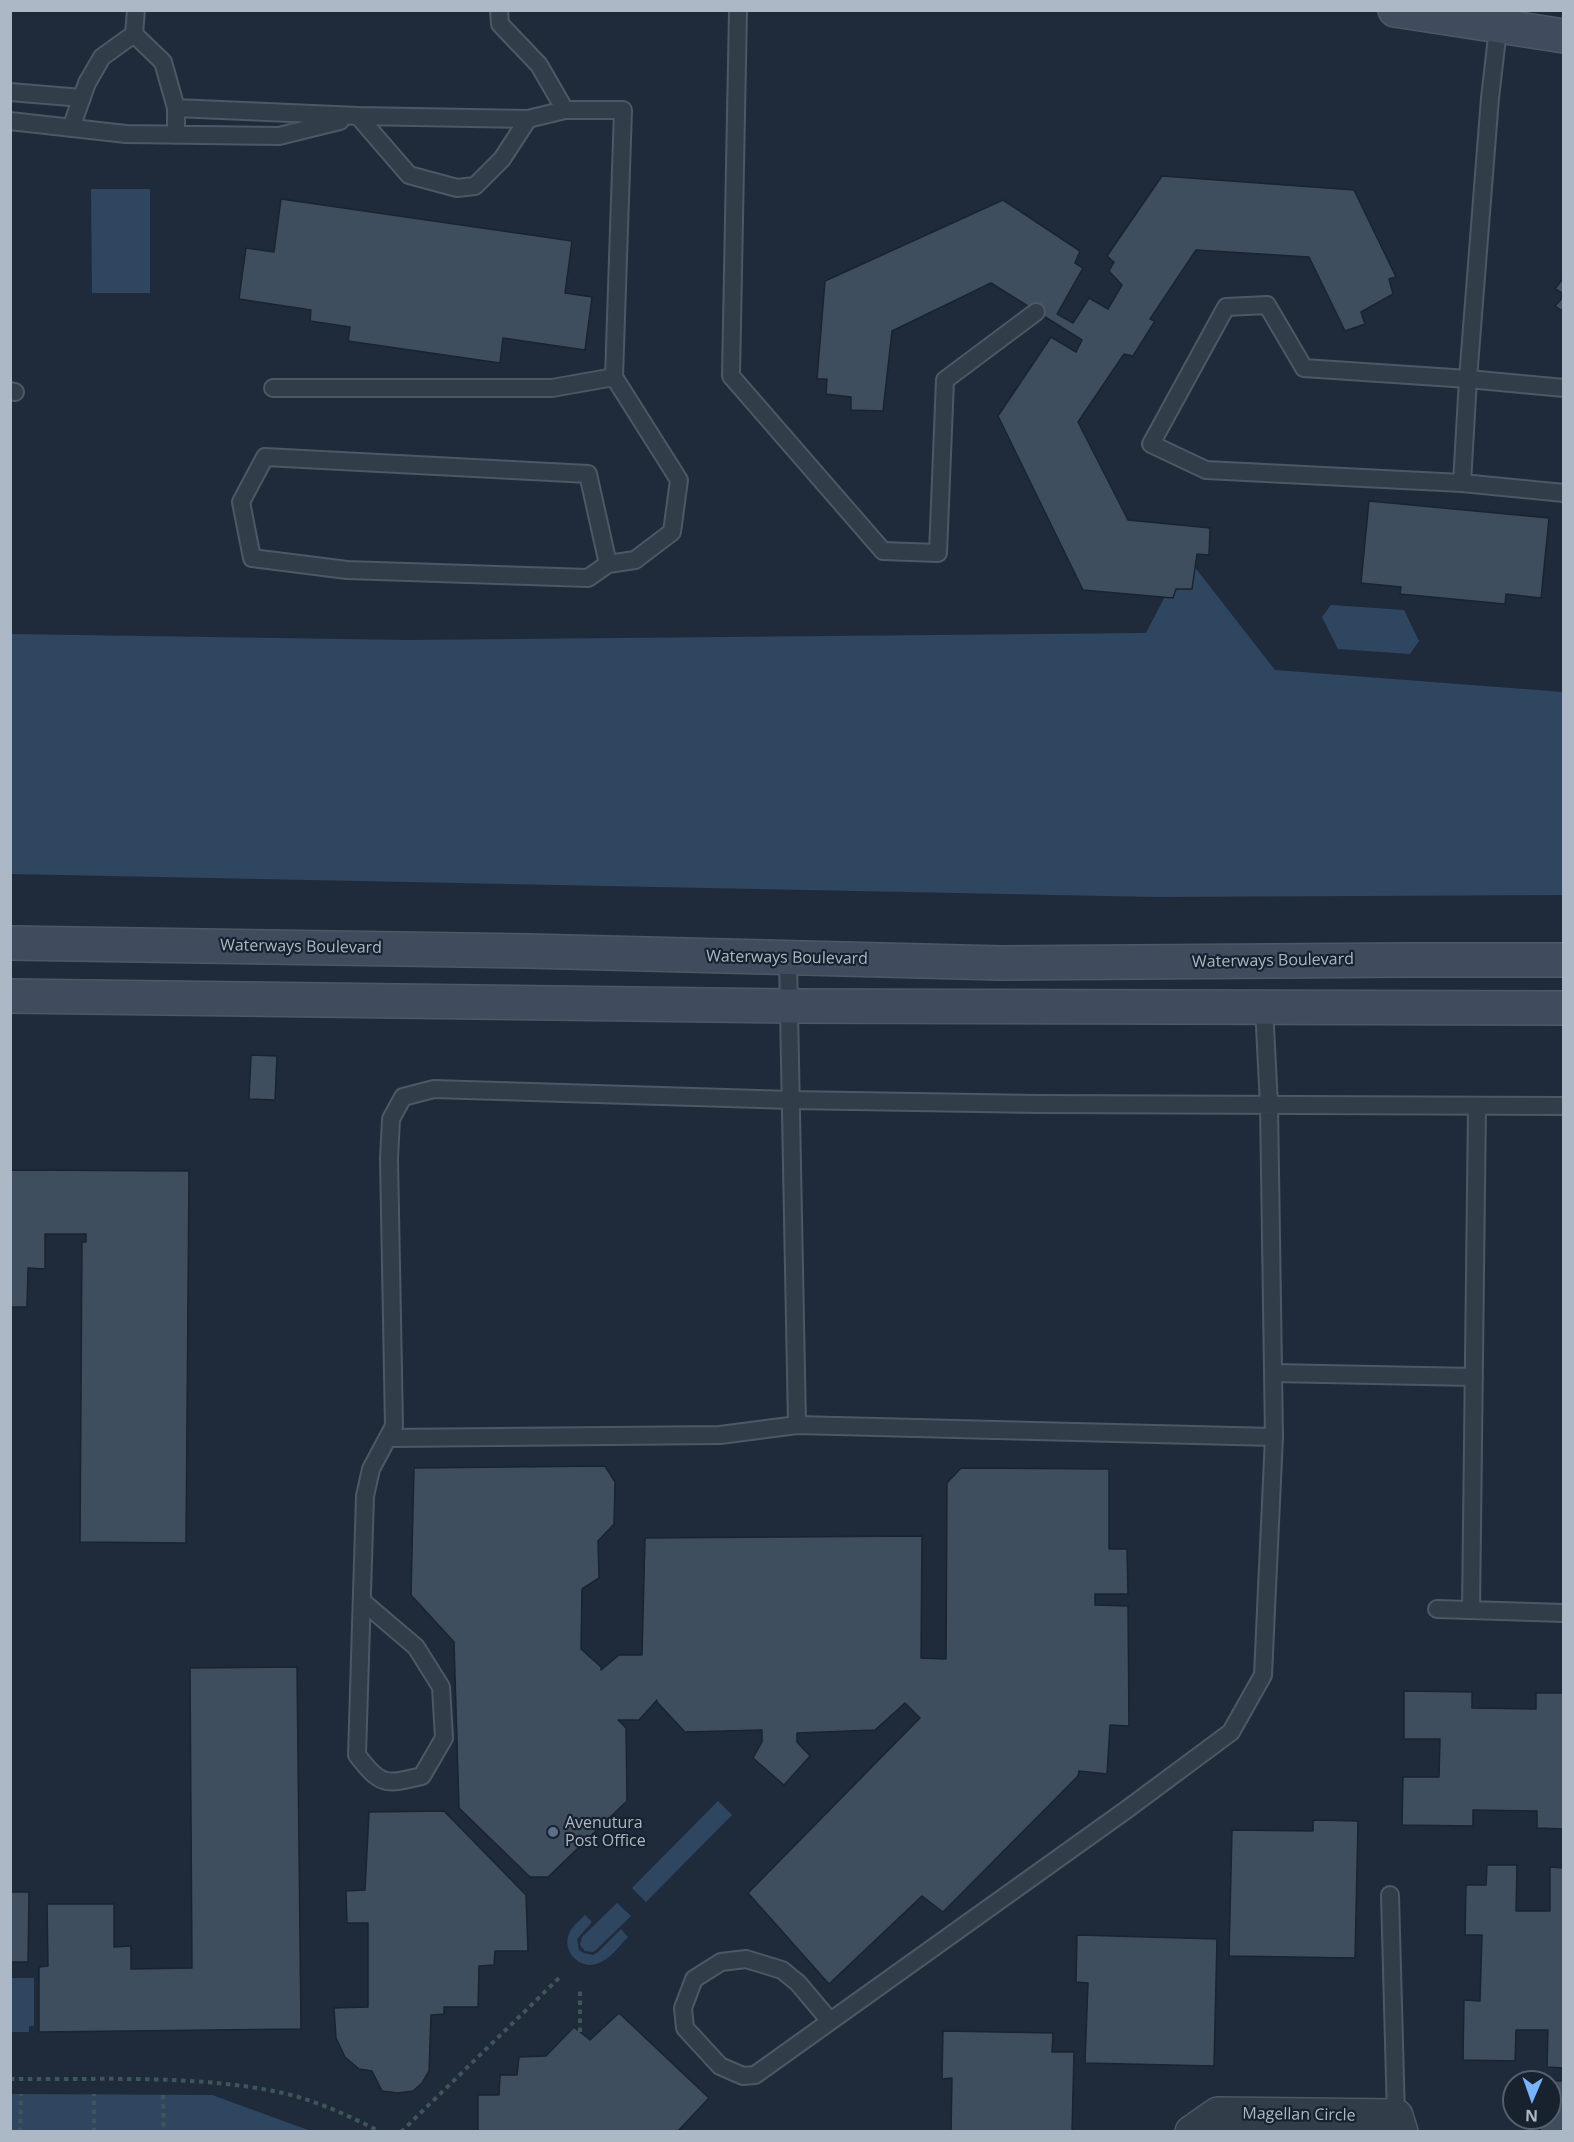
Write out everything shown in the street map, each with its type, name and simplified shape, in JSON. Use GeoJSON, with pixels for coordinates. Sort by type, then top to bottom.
{"type":"FeatureCollection","features":[{"type":"Feature","properties":{"kind":"street"},"geometry":{"type":"LineString","coordinates":[[1395,10],[1500,18],[1563,36]]}},
{"type":"Feature","properties":{"kind":"street","name":"Waterways Boulevard"},"geometry":{"type":"LineString","coordinates":[[10,943],[504,951],[1001,963],[1563,960]]}},
{"type":"Feature","properties":{"kind":"street"},"geometry":{"type":"LineString","coordinates":[[10,996],[788,1006],[1563,1008]]}},
{"type":"Feature","properties":{"kind":"street","name":"Magellan Circle"},"geometry":{"type":"LineString","coordinates":[[1192,2132],[1218,2114],[1398,2124]]}},
{"type":"Feature","properties":{"kind":"lane"},"geometry":{"type":"LineString","coordinates":[[71,128],[87,83],[102,57],[134,34],[136,10]]}},
{"type":"Feature","properties":{"kind":"lane"},"geometry":{"type":"LineString","coordinates":[[498,10],[500,24],[539,65],[566,110]]}},
{"type":"Feature","properties":{"kind":"lane"},"geometry":{"type":"LineString","coordinates":[[738,10],[731,376],[883,551],[938,553],[945,380],[1036,312]]}},
{"type":"Feature","properties":{"kind":"lane"},"geometry":{"type":"LineString","coordinates":[[1462,483],[1490,98],[1500,18]]}},
{"type":"Feature","properties":{"kind":"lane"},"geometry":{"type":"LineString","coordinates":[[134,34],[163,62],[176,108],[176,135]]}},
{"type":"Feature","properties":{"kind":"lane"},"geometry":{"type":"LineString","coordinates":[[10,92],[81,98]]}},
{"type":"Feature","properties":{"kind":"lane"},"geometry":{"type":"LineString","coordinates":[[176,108],[358,116],[528,119],[566,110],[622,110],[614,377],[679,480],[672,532],[635,560],[608,564],[588,578],[347,570],[252,558],[241,501],[265,457],[588,474],[608,564]]}},
{"type":"Feature","properties":{"kind":"lane"},"geometry":{"type":"LineString","coordinates":[[358,116],[409,175],[457,188],[475,186],[502,159],[528,119]]}},
{"type":"Feature","properties":{"kind":"lane"},"geometry":{"type":"LineString","coordinates":[[10,121],[126,134],[279,136],[358,116]]}},
{"type":"Feature","properties":{"kind":"lane"},"geometry":{"type":"LineString","coordinates":[[1563,388],[1304,368],[1267,305],[1226,307],[1151,444],[1206,470],[1462,483],[1563,493]]}},
{"type":"Feature","properties":{"kind":"lane"},"geometry":{"type":"LineString","coordinates":[[273,388],[552,388],[614,377]]}},
{"type":"Feature","properties":{"kind":"lane"},"geometry":{"type":"LineString","coordinates":[[788,958],[797,1425]]}},
{"type":"Feature","properties":{"kind":"lane"},"geometry":{"type":"LineString","coordinates":[[830,2021],[798,1983],[782,1970],[746,1959],[721,1962],[694,1979],[683,2008],[685,2028],[720,2066],[743,2076],[755,2075],[1126,1810],[1231,1732],[1263,1675],[1274,1437],[1269,1105],[1264,1007]]}},
{"type":"Feature","properties":{"kind":"lane"},"geometry":{"type":"LineString","coordinates":[[362,1601],[416,1647],[441,1687],[444,1738],[422,1776],[394,1782],[374,1777],[357,1755],[365,1496],[371,1469],[394,1426],[389,1159],[391,1119],[403,1097],[434,1089],[791,1100],[1038,1104],[1563,1107]]}},
{"type":"Feature","properties":{"kind":"lane"},"geometry":{"type":"LineString","coordinates":[[1471,1610],[1476,1106]]}},
{"type":"Feature","properties":{"kind":"lane"},"geometry":{"type":"LineString","coordinates":[[1273,1373],[1474,1377]]}},
{"type":"Feature","properties":{"kind":"lane"},"geometry":{"type":"LineString","coordinates":[[388,1438],[720,1435],[797,1425],[1274,1437]]}},
{"type":"Feature","properties":{"kind":"lane"},"geometry":{"type":"LineString","coordinates":[[1437,1610],[1563,1613]]}},
{"type":"Feature","properties":{"kind":"lane"},"geometry":{"type":"LineString","coordinates":[[1390,1895],[1398,2124]]}},
{"type":"Feature","properties":{"kind":"path"},"geometry":{"type":"LineString","coordinates":[[401,2132],[559,1978]]}},
{"type":"Feature","properties":{"kind":"path"},"geometry":{"type":"LineString","coordinates":[[580,1987],[580,2032]]}},
{"type":"Feature","properties":{"kind":"path"},"geometry":{"type":"LineString","coordinates":[[10,2079],[221,2084],[284,2094],[336,2110],[381,2132]]}},
{"type":"Feature","properties":{"kind":"path"},"geometry":{"type":"LineString","coordinates":[[20,2132],[21,2094]]}},
{"type":"Feature","properties":{"kind":"path"},"geometry":{"type":"LineString","coordinates":[[94,2094],[94,2132]]}},
{"type":"Feature","properties":{"kind":"path"},"geometry":{"type":"LineString","coordinates":[[164,2095],[164,2132]]}},
{"type":"Feature","properties":{"kind":"water"},"geometry":{"type":"Polygon","coordinates":[[[91,189],[150,189],[150,293],[92,293],[91,189]]]}},
{"type":"Feature","properties":{"kind":"water"},"geometry":{"type":"Polygon","coordinates":[[[1186,556],[1275,670],[1563,692],[1563,895],[1155,897],[11,874],[11,634],[409,640],[1146,633],[1186,556]]]}},
{"type":"Feature","properties":{"kind":"water"},"geometry":{"type":"Polygon","coordinates":[[[1331,605],[1404,610],[1419,641],[1410,654],[1338,649],[1322,617],[1331,605]]]}},
{"type":"Feature","properties":{"kind":"water"},"geometry":{"type":"Polygon","coordinates":[[[718,1801],[732,1815],[646,1902],[632,1888],[718,1801]]]}},
{"type":"Feature","properties":{"kind":"water"},"geometry":{"type":"Polygon","coordinates":[[[617,1903],[631,1916],[596,1950],[585,1951],[580,1945],[582,1937],[617,1903]]]}},
{"type":"Feature","properties":{"kind":"water"},"geometry":{"type":"Polygon","coordinates":[[[585,1915],[592,1922],[577,1939],[579,1950],[584,1953],[593,1955],[598,1952],[621,1929],[628,1937],[609,1957],[590,1965],[574,1958],[567,1943],[569,1934],[585,1915]]]}},
{"type":"Feature","properties":{"kind":"water"},"geometry":{"type":"Polygon","coordinates":[[[11,1978],[34,1978],[34,2026],[29,2026],[29,2032],[11,2032],[11,1978]]]}},
{"type":"Feature","properties":{"kind":"water"},"geometry":{"type":"Polygon","coordinates":[[[11,2094],[212,2095],[311,2131],[11,2131],[11,2094]]]}},
{"type":"Feature","properties":{"kind":"building"},"geometry":{"type":"Polygon","coordinates":[[[1162,176],[1354,190],[1396,277],[1389,279],[1393,294],[1361,312],[1365,324],[1345,331],[1309,257],[1196,250],[1150,319],[1155,321],[1133,356],[1124,354],[1078,422],[1128,520],[1210,528],[1209,555],[1197,554],[1192,589],[1176,589],[1173,598],[1083,590],[998,416],[1051,337],[1076,352],[1082,340],[991,283],[892,331],[883,411],[851,410],[851,397],[826,394],[827,379],[817,379],[825,281],[1003,200],[1080,251],[1075,263],[1083,268],[1057,314],[1073,323],[1089,298],[1108,309],[1122,285],[1109,271],[1114,262],[1107,256],[1162,176]]]}},
{"type":"Feature","properties":{"kind":"building"},"geometry":{"type":"Polygon","coordinates":[[[281,199],[572,241],[565,293],[592,297],[585,350],[503,338],[500,363],[348,341],[350,327],[310,321],[311,310],[239,299],[246,248],[274,252],[281,199]]]}},
{"type":"Feature","properties":{"kind":"building"},"geometry":{"type":"Polygon","coordinates":[[[1564,277],[1564,294],[1555,289],[1564,277]]]}},
{"type":"Feature","properties":{"kind":"building"},"geometry":{"type":"Polygon","coordinates":[[[1564,296],[1564,312],[1555,306],[1564,296]]]}},
{"type":"Feature","properties":{"kind":"building"},"geometry":{"type":"Polygon","coordinates":[[[1369,501],[1549,518],[1541,598],[1506,594],[1505,604],[1400,594],[1401,587],[1361,583],[1369,501]]]}},
{"type":"Feature","properties":{"kind":"building"},"geometry":{"type":"Polygon","coordinates":[[[251,1055],[277,1056],[275,1100],[249,1099],[251,1055]]]}},
{"type":"Feature","properties":{"kind":"building"},"geometry":{"type":"Polygon","coordinates":[[[10,1170],[189,1171],[186,1543],[80,1542],[82,1242],[86,1242],[86,1234],[45,1234],[45,1269],[28,1268],[27,1307],[10,1307],[10,1170]]]}},
{"type":"Feature","properties":{"kind":"building"},"geometry":{"type":"Polygon","coordinates":[[[605,1466],[615,1482],[614,1524],[598,1541],[599,1578],[582,1589],[581,1649],[601,1667],[601,1670],[619,1655],[642,1655],[645,1538],[922,1536],[921,1658],[946,1659],[947,1483],[961,1468],[1109,1469],[1109,1549],[1127,1549],[1128,1594],[1095,1594],[1095,1605],[1128,1606],[1129,1726],[1110,1725],[1107,1774],[1079,1771],[1078,1776],[943,1912],[922,1896],[829,1984],[748,1893],[920,1718],[905,1703],[875,1730],[797,1733],[797,1742],[810,1756],[784,1785],[753,1758],[762,1742],[762,1730],[685,1732],[657,1700],[639,1720],[618,1720],[626,1728],[627,1801],[548,1877],[530,1877],[459,1808],[454,1642],[411,1595],[414,1468],[605,1466]]]}},
{"type":"Feature","properties":{"kind":"building"},"geometry":{"type":"Polygon","coordinates":[[[297,1667],[301,2029],[39,2032],[39,1967],[48,1966],[47,1904],[114,1904],[114,1947],[131,1946],[131,1969],[192,1968],[190,1668],[297,1667]]]}},
{"type":"Feature","properties":{"kind":"building"},"geometry":{"type":"Polygon","coordinates":[[[1404,1691],[1472,1692],[1472,1708],[1536,1709],[1536,1693],[1564,1693],[1564,1829],[1537,1828],[1537,1811],[1473,1810],[1473,1826],[1402,1825],[1403,1777],[1439,1777],[1440,1739],[1404,1739],[1404,1691]]]}},
{"type":"Feature","properties":{"kind":"building"},"geometry":{"type":"Polygon","coordinates":[[[444,1811],[526,1895],[528,1951],[495,1951],[494,1965],[479,1966],[478,2007],[444,2007],[444,2014],[431,2015],[429,2071],[422,2083],[413,2091],[398,2093],[382,2091],[372,2071],[359,2069],[345,2057],[336,2038],[334,2008],[368,2007],[368,1923],[347,1923],[346,1891],[365,1890],[369,1812],[444,1811]]]}},
{"type":"Feature","properties":{"kind":"building"},"geometry":{"type":"Polygon","coordinates":[[[1313,1820],[1358,1821],[1355,1958],[1229,1956],[1232,1830],[1313,1831],[1313,1820]]]}},
{"type":"Feature","properties":{"kind":"building"},"geometry":{"type":"Polygon","coordinates":[[[1487,1865],[1517,1865],[1516,1911],[1550,1911],[1550,1867],[1564,1868],[1564,2068],[1547,2067],[1548,2030],[1516,2030],[1515,2061],[1463,2060],[1464,2000],[1480,2001],[1482,1935],[1465,1935],[1466,1885],[1486,1885],[1487,1865]]]}},
{"type":"Feature","properties":{"kind":"building"},"geometry":{"type":"Polygon","coordinates":[[[10,1892],[29,1892],[28,1962],[10,1962],[10,1892]]]}},
{"type":"Feature","properties":{"kind":"building"},"geometry":{"type":"Polygon","coordinates":[[[1077,1935],[1217,1939],[1214,2066],[1085,2063],[1088,1983],[1076,1982],[1077,1935]]]}},
{"type":"Feature","properties":{"kind":"building"},"geometry":{"type":"Polygon","coordinates":[[[619,2013],[709,2098],[677,2132],[478,2132],[478,2095],[499,2095],[500,2075],[517,2075],[519,2057],[546,2056],[574,2027],[590,2040],[619,2013]]]}},
{"type":"Feature","properties":{"kind":"building"},"geometry":{"type":"Polygon","coordinates":[[[943,2031],[1053,2033],[1052,2052],[1074,2052],[1072,2132],[951,2132],[952,2078],[942,2079],[943,2031]]]}},
{"type":"Feature","properties":{"kind":"building"},"geometry":{"type":"Polygon","coordinates":[[[1562,2081],[1564,2081],[1564,2132],[1540,2132],[1540,2130],[1562,2130],[1562,2081]]]}},
{"type":"Feature","properties":{"kind":"place","name":"Avenutura Post Office"},"geometry":{"type":"Point","coordinates":[553,1832]}}]}
